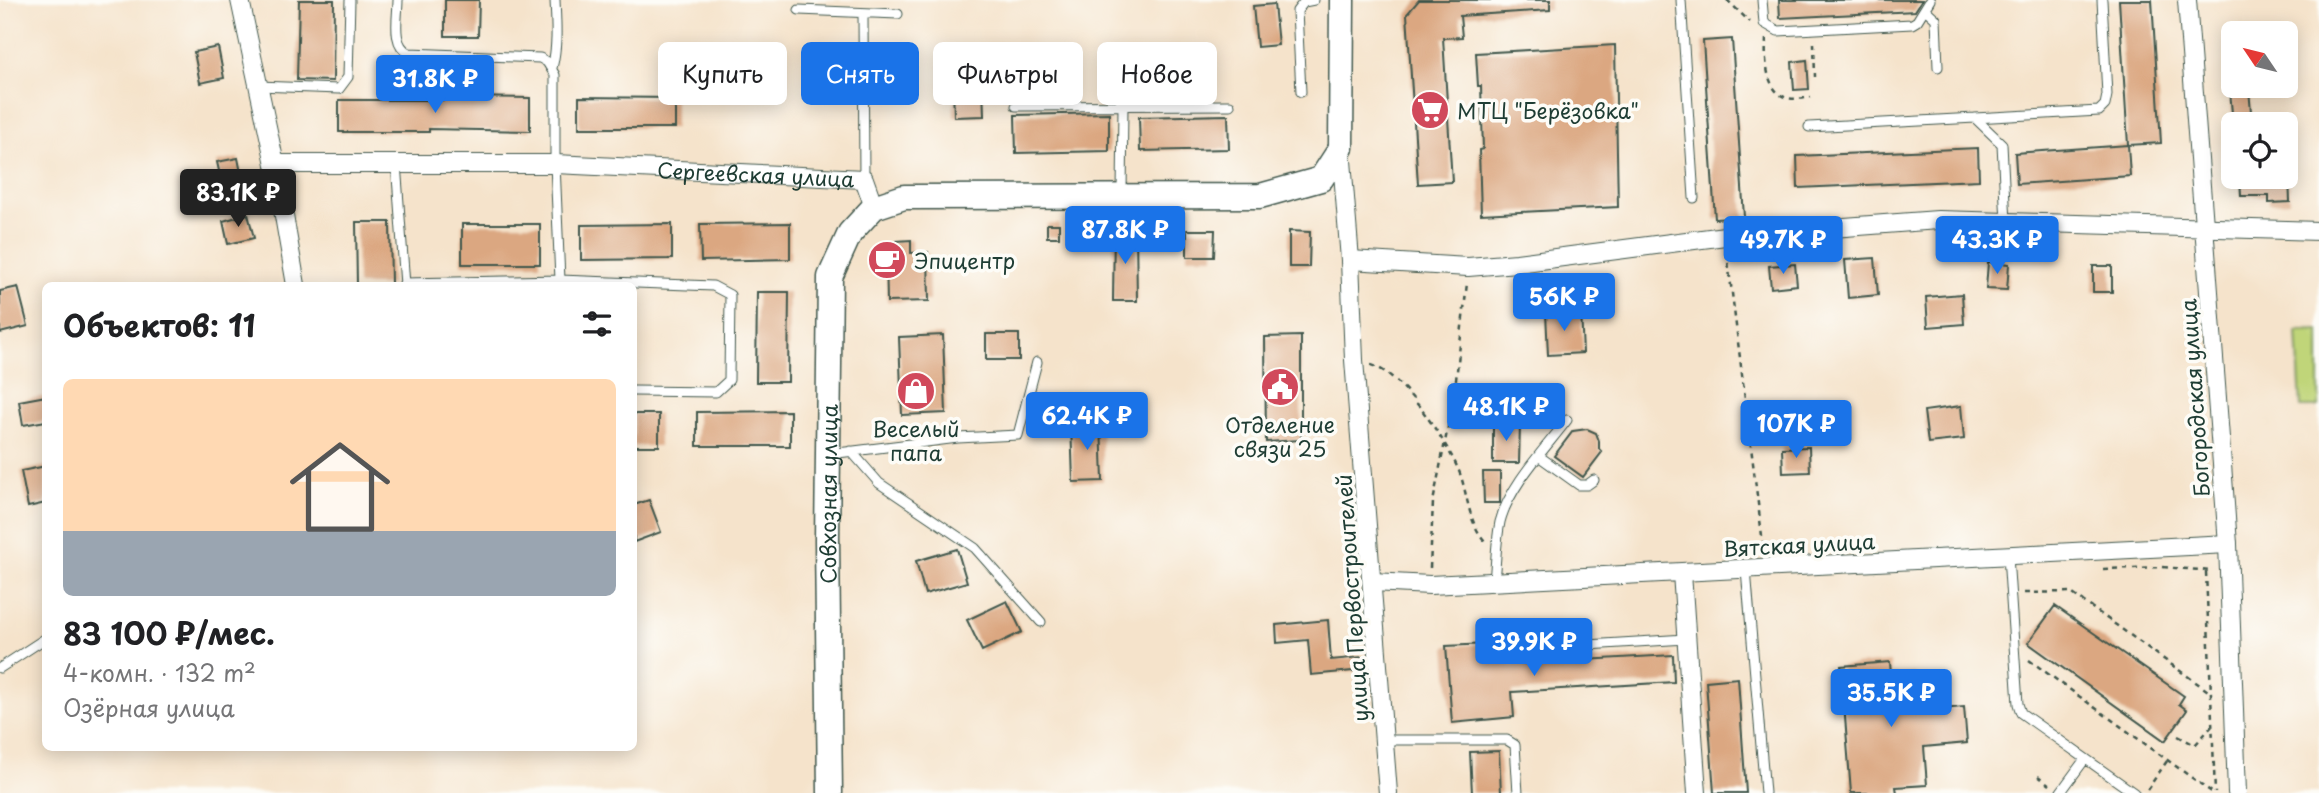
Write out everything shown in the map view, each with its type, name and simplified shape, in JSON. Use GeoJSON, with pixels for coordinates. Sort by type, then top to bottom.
{"type":"FeatureCollection","features":[{"type":"Feature","properties":{"kind":"main road"},"geometry":{"type":"LineString","coordinates":[[1341,148],[1342,0]]}},
{"type":"Feature","properties":{"kind":"main road","name":"Сергеевская улица"},"geometry":{"type":"LineString","coordinates":[[874,207],[904,197],[1260,196],[1321,179],[1341,148]]}},
{"type":"Feature","properties":{"kind":"main road","name":"Совхозная улица"},"geometry":{"type":"LineString","coordinates":[[830,793],[827,540],[839,453],[830,277],[850,233],[874,207]]}},
{"type":"Feature","properties":{"kind":"street"},"geometry":{"type":"LineString","coordinates":[[240,0],[275,164],[295,282]]}},
{"type":"Feature","properties":{"kind":"street","name":"Богородская улица"},"geometry":{"type":"LineString","coordinates":[[2188,0],[2228,544],[2237,793]]}},
{"type":"Feature","properties":{"kind":"street","name":"улица Первостроителей"},"geometry":{"type":"LineString","coordinates":[[1341,148],[1350,260],[1354,360],[1388,793]]}},
{"type":"Feature","properties":{"kind":"street","name":"Сергеевская улица"},"geometry":{"type":"LineString","coordinates":[[275,164],[555,164],[864,179],[874,207]]}},
{"type":"Feature","properties":{"kind":"street"},"geometry":{"type":"LineString","coordinates":[[1350,260],[1468,267],[1517,264],[1596,251],[1725,236],[1938,220],[2319,231]]}},
{"type":"Feature","properties":{"kind":"street","name":"Вятская улица"},"geometry":{"type":"LineString","coordinates":[[1373,582],[1430,585],[2228,544]]}},
{"type":"Feature","properties":{"kind":"street"},"geometry":{"type":"LineString","coordinates":[[1682,573],[1697,793]]}},
{"type":"Feature","properties":{"kind":"lane"},"geometry":{"type":"LineString","coordinates":[[258,86],[340,89],[348,77],[350,0]]}},
{"type":"Feature","properties":{"kind":"lane"},"geometry":{"type":"LineString","coordinates":[[398,0],[398,41],[404,51],[540,58],[552,68]]}},
{"type":"Feature","properties":{"kind":"lane"},"geometry":{"type":"LineString","coordinates":[[555,0],[556,42],[552,68],[556,85],[555,164],[560,280]]}},
{"type":"Feature","properties":{"kind":"lane"},"geometry":{"type":"LineString","coordinates":[[1301,92],[1297,11],[1304,2],[1314,0]]}},
{"type":"Feature","properties":{"kind":"lane"},"geometry":{"type":"LineString","coordinates":[[1681,0],[1694,198]]}},
{"type":"Feature","properties":{"kind":"lane"},"geometry":{"type":"LineString","coordinates":[[1762,0],[1763,18],[1767,26],[1778,31],[1912,24],[1928,4],[1936,19],[1938,67]]}},
{"type":"Feature","properties":{"kind":"lane"},"geometry":{"type":"LineString","coordinates":[[1808,127],[2099,111],[2103,108],[2107,95],[2102,0]]}},
{"type":"Feature","properties":{"kind":"lane"},"geometry":{"type":"LineString","coordinates":[[799,10],[898,14]]}},
{"type":"Feature","properties":{"kind":"lane"},"geometry":{"type":"LineString","coordinates":[[863,14],[864,179]]}},
{"type":"Feature","properties":{"kind":"lane"},"geometry":{"type":"LineString","coordinates":[[1016,106],[1230,105]]}},
{"type":"Feature","properties":{"kind":"lane"},"geometry":{"type":"LineString","coordinates":[[1122,196],[1123,106]]}},
{"type":"Feature","properties":{"kind":"lane"},"geometry":{"type":"LineString","coordinates":[[1975,118],[2002,144],[2006,223]]}},
{"type":"Feature","properties":{"kind":"lane"},"geometry":{"type":"LineString","coordinates":[[396,163],[405,282]]}},
{"type":"Feature","properties":{"kind":"lane"},"geometry":{"type":"LineString","coordinates":[[482,282],[621,282]]}},
{"type":"Feature","properties":{"kind":"lane"},"geometry":{"type":"LineString","coordinates":[[637,283],[713,285],[730,295],[729,380],[716,392],[637,391]]}},
{"type":"Feature","properties":{"kind":"lane"},"geometry":{"type":"LineString","coordinates":[[839,453],[958,438],[1018,435],[1037,362]]}},
{"type":"Feature","properties":{"kind":"lane"},"geometry":{"type":"LineString","coordinates":[[1494,582],[1500,522],[1505,509],[1519,484],[1567,420]]}},
{"type":"Feature","properties":{"kind":"lane"},"geometry":{"type":"LineString","coordinates":[[839,453],[975,548],[1041,622]]}},
{"type":"Feature","properties":{"kind":"lane"},"geometry":{"type":"LineString","coordinates":[[1540,457],[1579,485],[1587,485],[1594,480]]}},
{"type":"Feature","properties":{"kind":"lane"},"geometry":{"type":"LineString","coordinates":[[2008,556],[2018,704],[2021,713],[2134,793]]}},
{"type":"Feature","properties":{"kind":"lane"},"geometry":{"type":"LineString","coordinates":[[1746,570],[1765,793]]}},
{"type":"Feature","properties":{"kind":"lane"},"geometry":{"type":"LineString","coordinates":[[1522,649],[1686,639]]}},
{"type":"Feature","properties":{"kind":"lane"},"geometry":{"type":"LineString","coordinates":[[0,668],[42,641]]}},
{"type":"Feature","properties":{"kind":"lane"},"geometry":{"type":"LineString","coordinates":[[1384,740],[1507,740],[1515,745],[1518,793]]}},
{"type":"Feature","properties":{"kind":"lane"},"geometry":{"type":"LineString","coordinates":[[2060,793],[2085,758]]}},
{"type":"Feature","properties":{"kind":"path"},"geometry":{"type":"LineString","coordinates":[[1727,0],[1752,24],[1767,26],[1765,59],[1773,85],[1787,98],[1811,97]]}},
{"type":"Feature","properties":{"kind":"path"},"geometry":{"type":"LineString","coordinates":[[1814,29],[1815,77]]}},
{"type":"Feature","properties":{"kind":"path"},"geometry":{"type":"LineString","coordinates":[[1725,236],[1766,569]]}},
{"type":"Feature","properties":{"kind":"path"},"geometry":{"type":"LineString","coordinates":[[1430,585],[1433,502],[1454,397],[1468,267]]}},
{"type":"Feature","properties":{"kind":"path"},"geometry":{"type":"LineString","coordinates":[[1354,360],[1378,367],[1403,386],[1444,444],[1458,470],[1477,533],[1496,554]]}},
{"type":"Feature","properties":{"kind":"path"},"geometry":{"type":"LineString","coordinates":[[2092,569],[2162,567],[2206,572],[2228,571]]}},
{"type":"Feature","properties":{"kind":"path"},"geometry":{"type":"LineString","coordinates":[[2206,572],[2214,793]]}},
{"type":"Feature","properties":{"kind":"path"},"geometry":{"type":"LineString","coordinates":[[2011,594],[2070,592],[2211,693]]}},
{"type":"Feature","properties":{"kind":"path"},"geometry":{"type":"LineString","coordinates":[[2014,649],[2214,793]]}},
{"type":"Feature","properties":{"kind":"path"},"geometry":{"type":"LineString","coordinates":[[2178,736],[2195,745],[2213,725]]}},
{"type":"Feature","properties":{"kind":"path"},"geometry":{"type":"LineString","coordinates":[[2145,793],[2168,760]]}},
{"type":"Feature","properties":{"kind":"green space"},"geometry":{"type":"Polygon","coordinates":[[[2319,330],[2319,407],[2301,407],[2297,331],[2319,330]]]}},
{"type":"Feature","properties":{"kind":"building"},"geometry":{"type":"Polygon","coordinates":[[[299,0],[334,0],[333,81],[297,80],[299,0]]]}},
{"type":"Feature","properties":{"kind":"building"},"geometry":{"type":"Polygon","coordinates":[[[445,0],[479,0],[478,36],[445,36],[445,0]]]}},
{"type":"Feature","properties":{"kind":"building","name":"МТЦ \"Берёзовка\""},"geometry":{"type":"Polygon","coordinates":[[[1419,0],[1550,0],[1550,10],[1460,16],[1462,37],[1443,38],[1452,182],[1418,184],[1407,14],[1419,0]]]}},
{"type":"Feature","properties":{"kind":"building"},"geometry":{"type":"Polygon","coordinates":[[[1779,0],[1922,0],[1915,11],[1780,18],[1779,0]]]}},
{"type":"Feature","properties":{"kind":"building"},"geometry":{"type":"Polygon","coordinates":[[[2119,0],[2152,0],[2161,143],[2128,145],[2119,0]]]}},
{"type":"Feature","properties":{"kind":"building"},"geometry":{"type":"Polygon","coordinates":[[[1274,4],[1278,45],[1257,47],[1253,6],[1274,4]]]}},
{"type":"Feature","properties":{"kind":"building"},"geometry":{"type":"Polygon","coordinates":[[[1732,39],[1744,217],[1715,219],[1703,41],[1732,39]]]}},
{"type":"Feature","properties":{"kind":"building"},"geometry":{"type":"Polygon","coordinates":[[[1615,45],[1618,207],[1481,214],[1479,150],[1483,149],[1481,86],[1478,86],[1476,53],[1615,45]]]}},
{"type":"Feature","properties":{"kind":"building"},"geometry":{"type":"Polygon","coordinates":[[[218,47],[224,78],[200,83],[194,52],[218,47]]]}},
{"type":"Feature","properties":{"kind":"building"},"geometry":{"type":"Polygon","coordinates":[[[1807,60],[1809,89],[1794,90],[1792,62],[1807,60]]]}},
{"type":"Feature","properties":{"kind":"building"},"geometry":{"type":"Polygon","coordinates":[[[453,97],[530,98],[530,131],[429,129],[429,132],[339,132],[339,100],[453,100],[453,97]]]}},
{"type":"Feature","properties":{"kind":"building"},"geometry":{"type":"Polygon","coordinates":[[[579,97],[658,98],[658,105],[675,105],[675,128],[579,128],[579,97]]]}},
{"type":"Feature","properties":{"kind":"building"},"geometry":{"type":"Polygon","coordinates":[[[2231,98],[2250,98],[2251,112],[2232,112],[2231,98]]]}},
{"type":"Feature","properties":{"kind":"building"},"geometry":{"type":"Polygon","coordinates":[[[954,105],[984,105],[984,116],[954,117],[954,105]]]}},
{"type":"Feature","properties":{"kind":"building"},"geometry":{"type":"Polygon","coordinates":[[[1109,113],[1109,151],[1016,153],[1015,115],[1109,113]]]}},
{"type":"Feature","properties":{"kind":"building"},"geometry":{"type":"Polygon","coordinates":[[[1228,115],[1229,149],[1140,151],[1139,117],[1228,115]]]}},
{"type":"Feature","properties":{"kind":"building"},"geometry":{"type":"Polygon","coordinates":[[[2128,145],[2130,176],[2017,184],[2015,153],[2128,145]]]}},
{"type":"Feature","properties":{"kind":"building"},"geometry":{"type":"Polygon","coordinates":[[[1978,148],[1979,180],[1798,188],[1797,156],[1978,148]]]}},
{"type":"Feature","properties":{"kind":"building"},"geometry":{"type":"Polygon","coordinates":[[[238,158],[244,188],[224,193],[217,162],[238,158]]]}},
{"type":"Feature","properties":{"kind":"building"},"geometry":{"type":"Polygon","coordinates":[[[2241,189],[2289,189],[2290,202],[2269,203],[2269,196],[2241,196],[2241,189]]]}},
{"type":"Feature","properties":{"kind":"building"},"geometry":{"type":"Polygon","coordinates":[[[248,214],[254,238],[228,244],[223,221],[248,214]]]}},
{"type":"Feature","properties":{"kind":"building"},"geometry":{"type":"Polygon","coordinates":[[[356,222],[390,222],[391,282],[357,282],[356,222]]]}},
{"type":"Feature","properties":{"kind":"building"},"geometry":{"type":"Polygon","coordinates":[[[790,223],[790,259],[701,261],[700,224],[790,223]]]}},
{"type":"Feature","properties":{"kind":"building"},"geometry":{"type":"Polygon","coordinates":[[[462,224],[540,224],[540,264],[462,264],[462,224]]]}},
{"type":"Feature","properties":{"kind":"building"},"geometry":{"type":"Polygon","coordinates":[[[672,224],[672,259],[581,260],[581,225],[672,224]]]}},
{"type":"Feature","properties":{"kind":"building"},"geometry":{"type":"Polygon","coordinates":[[[1047,224],[1059,224],[1059,237],[1047,237],[1047,224]]]}},
{"type":"Feature","properties":{"kind":"building"},"geometry":{"type":"Polygon","coordinates":[[[1114,230],[1136,230],[1137,301],[1113,301],[1114,230]]]}},
{"type":"Feature","properties":{"kind":"building"},"geometry":{"type":"Polygon","coordinates":[[[1187,230],[1215,230],[1214,257],[1187,257],[1187,230]]]}},
{"type":"Feature","properties":{"kind":"building"},"geometry":{"type":"Polygon","coordinates":[[[1289,231],[1310,232],[1309,267],[1289,267],[1289,231]]]}},
{"type":"Feature","properties":{"kind":"building"},"geometry":{"type":"Polygon","coordinates":[[[911,240],[911,253],[928,252],[929,301],[887,302],[886,253],[896,241],[911,240]]]}},
{"type":"Feature","properties":{"kind":"building"},"geometry":{"type":"Polygon","coordinates":[[[1875,258],[1878,295],[1848,298],[1845,260],[1875,258]]]}},
{"type":"Feature","properties":{"kind":"building"},"geometry":{"type":"Polygon","coordinates":[[[1988,262],[2009,264],[2007,290],[1986,289],[1988,262]]]}},
{"type":"Feature","properties":{"kind":"building"},"geometry":{"type":"Polygon","coordinates":[[[1795,264],[1797,285],[1771,288],[1769,266],[1795,264]]]}},
{"type":"Feature","properties":{"kind":"building"},"geometry":{"type":"Polygon","coordinates":[[[2093,266],[2112,266],[2112,292],[2093,292],[2093,266]]]}},
{"type":"Feature","properties":{"kind":"building"},"geometry":{"type":"Polygon","coordinates":[[[18,287],[28,326],[0,333],[0,291],[18,287]]]}},
{"type":"Feature","properties":{"kind":"building"},"geometry":{"type":"Polygon","coordinates":[[[757,292],[789,292],[788,382],[756,382],[757,292]]]}},
{"type":"Feature","properties":{"kind":"building"},"geometry":{"type":"Polygon","coordinates":[[[1962,294],[1964,324],[1928,327],[1926,297],[1962,294]]]}},
{"type":"Feature","properties":{"kind":"building"},"geometry":{"type":"Polygon","coordinates":[[[1581,311],[1583,353],[1548,355],[1546,312],[1581,311]]]}},
{"type":"Feature","properties":{"kind":"building"},"geometry":{"type":"Polygon","coordinates":[[[986,334],[1019,334],[1019,360],[986,360],[986,334]]]}},
{"type":"Feature","properties":{"kind":"building"},"geometry":{"type":"Polygon","coordinates":[[[943,335],[946,413],[902,415],[899,337],[943,335]]]}},
{"type":"Feature","properties":{"kind":"building"},"geometry":{"type":"Polygon","coordinates":[[[1301,336],[1301,440],[1266,442],[1265,337],[1301,336]]]}},
{"type":"Feature","properties":{"kind":"building"},"geometry":{"type":"Polygon","coordinates":[[[42,397],[42,422],[23,425],[19,401],[42,397]]]}},
{"type":"Feature","properties":{"kind":"building"},"geometry":{"type":"Polygon","coordinates":[[[1961,406],[1964,439],[1928,443],[1924,411],[1961,406]]]}},
{"type":"Feature","properties":{"kind":"building"},"geometry":{"type":"Polygon","coordinates":[[[790,411],[790,446],[697,446],[697,412],[790,411]]]}},
{"type":"Feature","properties":{"kind":"building"},"geometry":{"type":"Polygon","coordinates":[[[637,414],[659,414],[659,446],[637,446],[637,414]]]}},
{"type":"Feature","properties":{"kind":"building"},"geometry":{"type":"Polygon","coordinates":[[[1101,422],[1103,481],[1073,482],[1071,423],[1101,422]]]}},
{"type":"Feature","properties":{"kind":"building"},"geometry":{"type":"Polygon","coordinates":[[[1493,423],[1520,423],[1519,463],[1493,463],[1493,423]]]}},
{"type":"Feature","properties":{"kind":"building"},"geometry":{"type":"Polygon","coordinates":[[[1587,429],[1596,433],[1602,452],[1583,477],[1554,456],[1573,431],[1587,429]]]}},
{"type":"Feature","properties":{"kind":"building"},"geometry":{"type":"Polygon","coordinates":[[[1809,447],[1810,472],[1783,473],[1782,448],[1809,447]]]}},
{"type":"Feature","properties":{"kind":"building"},"geometry":{"type":"Polygon","coordinates":[[[42,467],[42,504],[28,507],[21,471],[42,467]]]}},
{"type":"Feature","properties":{"kind":"building"},"geometry":{"type":"Polygon","coordinates":[[[1483,472],[1500,472],[1500,503],[1484,503],[1483,472]]]}},
{"type":"Feature","properties":{"kind":"building"},"geometry":{"type":"Polygon","coordinates":[[[649,500],[661,532],[637,541],[637,504],[649,500]]]}},
{"type":"Feature","properties":{"kind":"building"},"geometry":{"type":"Polygon","coordinates":[[[957,549],[967,582],[925,594],[916,561],[957,549]]]}},
{"type":"Feature","properties":{"kind":"building"},"geometry":{"type":"Polygon","coordinates":[[[1007,601],[1022,632],[982,651],[967,620],[1007,601]]]}},
{"type":"Feature","properties":{"kind":"building"},"geometry":{"type":"Polygon","coordinates":[[[2055,606],[2184,696],[2179,704],[2187,710],[2165,741],[2028,643],[2055,606]]]}},
{"type":"Feature","properties":{"kind":"building"},"geometry":{"type":"Polygon","coordinates":[[[1328,620],[1331,660],[1362,657],[1363,670],[1311,675],[1308,640],[1277,643],[1276,625],[1328,620]]]}},
{"type":"Feature","properties":{"kind":"building"},"geometry":{"type":"Polygon","coordinates":[[[1508,643],[1510,664],[1673,655],[1674,682],[1512,692],[1514,717],[1452,723],[1446,646],[1508,643]]]}},
{"type":"Feature","properties":{"kind":"building"},"geometry":{"type":"Polygon","coordinates":[[[1890,662],[1891,675],[1915,673],[1918,711],[1964,707],[1967,743],[1924,747],[1927,785],[1896,787],[1897,793],[1851,793],[1841,666],[1890,662]]]}},
{"type":"Feature","properties":{"kind":"building"},"geometry":{"type":"Polygon","coordinates":[[[1738,678],[1746,793],[1714,793],[1706,681],[1738,678]]]}},
{"type":"Feature","properties":{"kind":"building"},"geometry":{"type":"Polygon","coordinates":[[[1499,751],[1501,793],[1472,793],[1470,752],[1499,751]]]}},
{"type":"Feature","properties":{"kind":"place","name":"МТЦ \"Берёзовка\""},"geometry":{"type":"Point","coordinates":[1430,110]}},
{"type":"Feature","properties":{"kind":"place","name":"Эпицентр"},"geometry":{"type":"Point","coordinates":[887,260]}},
{"type":"Feature","properties":{"kind":"place","name":"Отделение связи 25"},"geometry":{"type":"Point","coordinates":[1280,387]}},
{"type":"Feature","properties":{"kind":"place","name":"Веселый папа"},"geometry":{"type":"Point","coordinates":[916,391]}}]}
